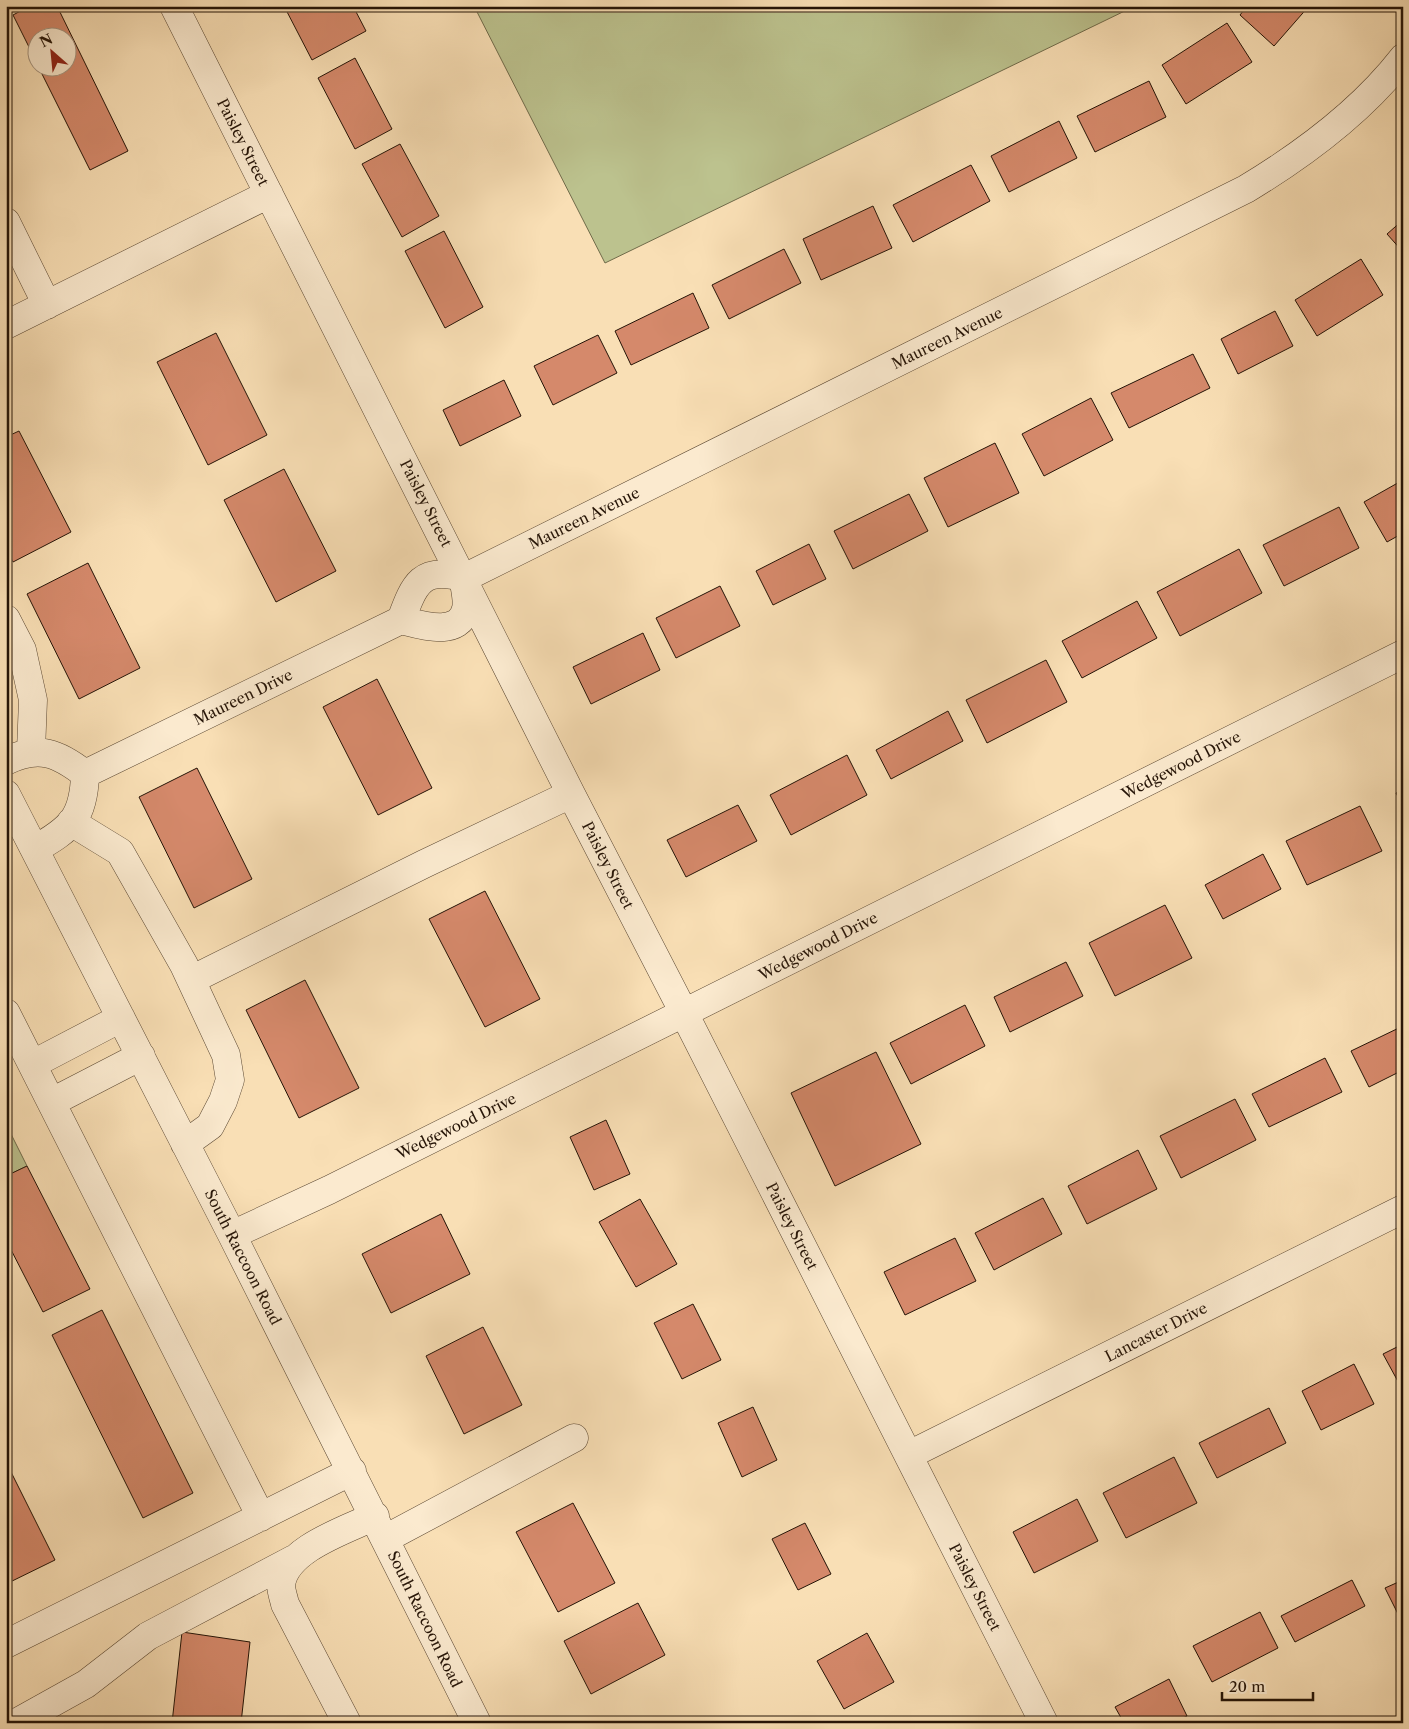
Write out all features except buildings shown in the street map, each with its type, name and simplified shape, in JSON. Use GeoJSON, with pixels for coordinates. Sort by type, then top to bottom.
{"type":"FeatureCollection","features":[{"type":"Feature","properties":{"kind":"street","name":"Paisley Street"},"geometry":{"type":"LineString","coordinates":[[174,6],[464,578],[571,794],[1044,1723]]}},
{"type":"Feature","properties":{"kind":"street","name":"Maureen Avenue"},"geometry":{"type":"LineString","coordinates":[[464,578],[1246,189],[1284,167],[1346,118],[1403,58]]}},
{"type":"Feature","properties":{"kind":"street"},"geometry":{"type":"LineString","coordinates":[[6,325],[269,194]]}},
{"type":"Feature","properties":{"kind":"street"},"geometry":{"type":"LineString","coordinates":[[6,222],[47,305]]}},
{"type":"Feature","properties":{"kind":"street"},"geometry":{"type":"LineString","coordinates":[[447,573],[464,578],[466,608],[462,619],[452,625],[438,628],[401,620],[412,591],[424,579],[447,573]]}},
{"type":"Feature","properties":{"kind":"street"},"geometry":{"type":"LineString","coordinates":[[6,619],[22,650],[34,700],[31,751]]}},
{"type":"Feature","properties":{"kind":"street","name":"Maureen Drive"},"geometry":{"type":"LineString","coordinates":[[86,774],[401,620]]}},
{"type":"Feature","properties":{"kind":"street","name":"Wedgewood Drive"},"geometry":{"type":"LineString","coordinates":[[232,1235],[329,1190],[1403,654]]}},
{"type":"Feature","properties":{"kind":"street"},"geometry":{"type":"LineString","coordinates":[[6,761],[31,751],[50,753],[67,760],[86,774],[84,799],[71,822],[62,834],[35,849]]}},
{"type":"Feature","properties":{"kind":"street","name":"South Raccoon Road"},"geometry":{"type":"LineString","coordinates":[[6,794],[352,1471],[477,1723]]}},
{"type":"Feature","properties":{"kind":"street"},"geometry":{"type":"LineString","coordinates":[[191,980],[424,864],[571,794]]}},
{"type":"Feature","properties":{"kind":"street"},"geometry":{"type":"LineString","coordinates":[[71,822],[120,852],[191,980],[226,1055],[230,1080],[223,1102],[210,1126],[185,1144]]}},
{"type":"Feature","properties":{"kind":"street"},"geometry":{"type":"LineString","coordinates":[[6,1013],[261,1517]]}},
{"type":"Feature","properties":{"kind":"street"},"geometry":{"type":"LineString","coordinates":[[32,1064],[122,1018]]}},
{"type":"Feature","properties":{"kind":"street"},"geometry":{"type":"LineString","coordinates":[[52,1102],[141,1056]]}},
{"type":"Feature","properties":{"kind":"street","name":"Lancaster Drive"},"geometry":{"type":"LineString","coordinates":[[909,1455],[1403,1209]]}},
{"type":"Feature","properties":{"kind":"street"},"geometry":{"type":"LineString","coordinates":[[348,1723],[285,1604],[281,1586],[287,1567],[300,1553],[380,1527],[574,1438]]}},
{"type":"Feature","properties":{"kind":"street"},"geometry":{"type":"LineString","coordinates":[[6,1644],[352,1471]]}},
{"type":"Feature","properties":{"kind":"street"},"geometry":{"type":"LineString","coordinates":[[16,1723],[86,1684],[148,1636],[294,1559]]}},
{"type":"Feature","properties":{"kind":"green space"},"geometry":{"type":"Polygon","coordinates":[[[474,6],[1135,6],[605,263],[474,6]]]}},
{"type":"Feature","properties":{"kind":"green space"},"geometry":{"type":"Polygon","coordinates":[[[6,1124],[27,1166],[6,1176],[6,1124]]]}}]}
